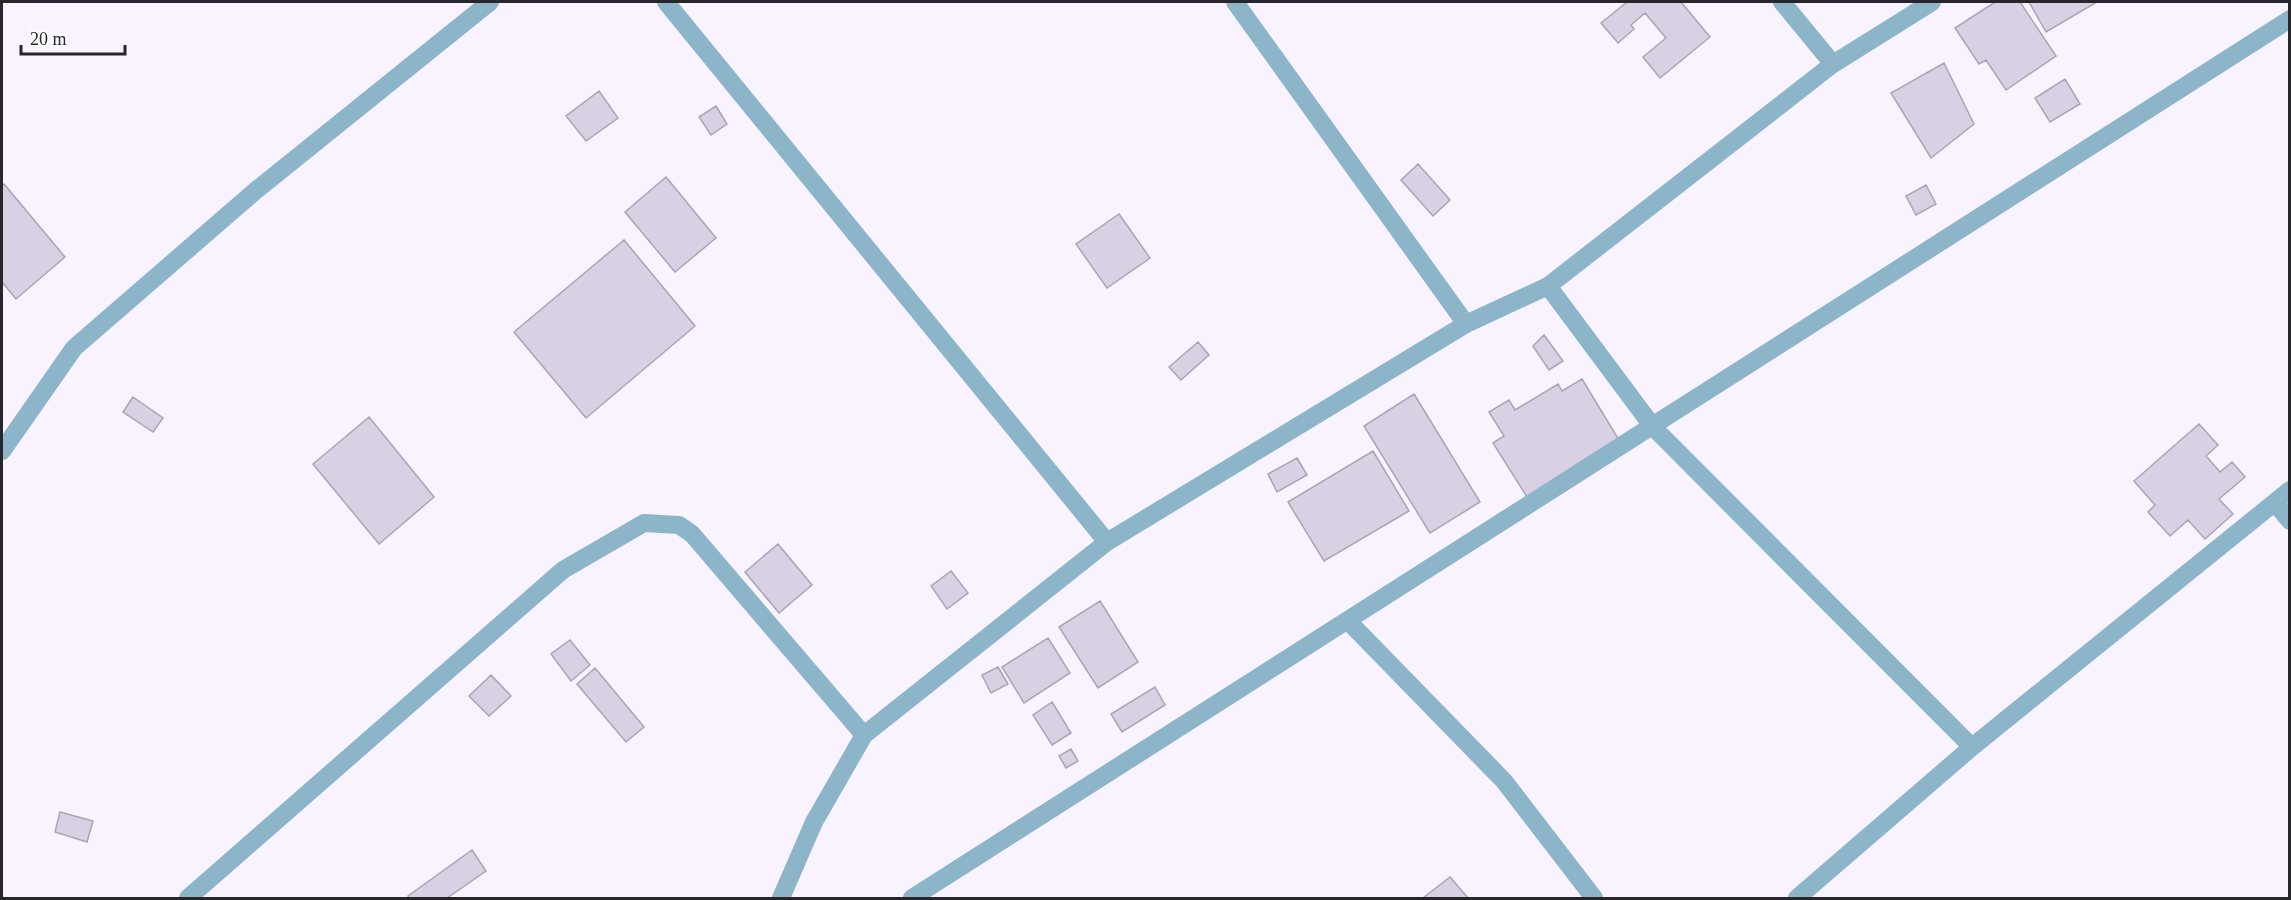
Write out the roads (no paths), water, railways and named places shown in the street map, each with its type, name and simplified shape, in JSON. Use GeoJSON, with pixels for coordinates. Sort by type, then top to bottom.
{"type":"FeatureCollection","features":[{"type":"Feature","properties":{"kind":"street"},"geometry":{"type":"LineString","coordinates":[[2,451],[74,348],[254,192],[490,2]]}},
{"type":"Feature","properties":{"kind":"street"},"geometry":{"type":"LineString","coordinates":[[666,2],[1107,542]]}},
{"type":"Feature","properties":{"kind":"street"},"geometry":{"type":"LineString","coordinates":[[1235,2],[1466,324]]}},
{"type":"Feature","properties":{"kind":"street"},"geometry":{"type":"LineString","coordinates":[[1782,2],[1833,64]]}},
{"type":"Feature","properties":{"kind":"street"},"geometry":{"type":"LineString","coordinates":[[781,898],[814,822],[864,735],[1107,542],[1466,324],[1548,286],[1833,64],[1932,2]]}},
{"type":"Feature","properties":{"kind":"street"},"geometry":{"type":"LineString","coordinates":[[912,898],[1349,622],[2289,19]]}},
{"type":"Feature","properties":{"kind":"street"},"geometry":{"type":"LineString","coordinates":[[1548,286],[1653,427],[1972,747]]}},
{"type":"Feature","properties":{"kind":"street"},"geometry":{"type":"LineString","coordinates":[[1797,898],[1972,747],[2289,490]]}},
{"type":"Feature","properties":{"kind":"street"},"geometry":{"type":"LineString","coordinates":[[2275,503],[2289,521]]}},
{"type":"Feature","properties":{"kind":"street"},"geometry":{"type":"LineString","coordinates":[[188,898],[563,570],[644,523],[679,525],[692,534],[864,735]]}},
{"type":"Feature","properties":{"kind":"street"},"geometry":{"type":"LineString","coordinates":[[1349,622],[1503,781],[1594,898]]}}]}
